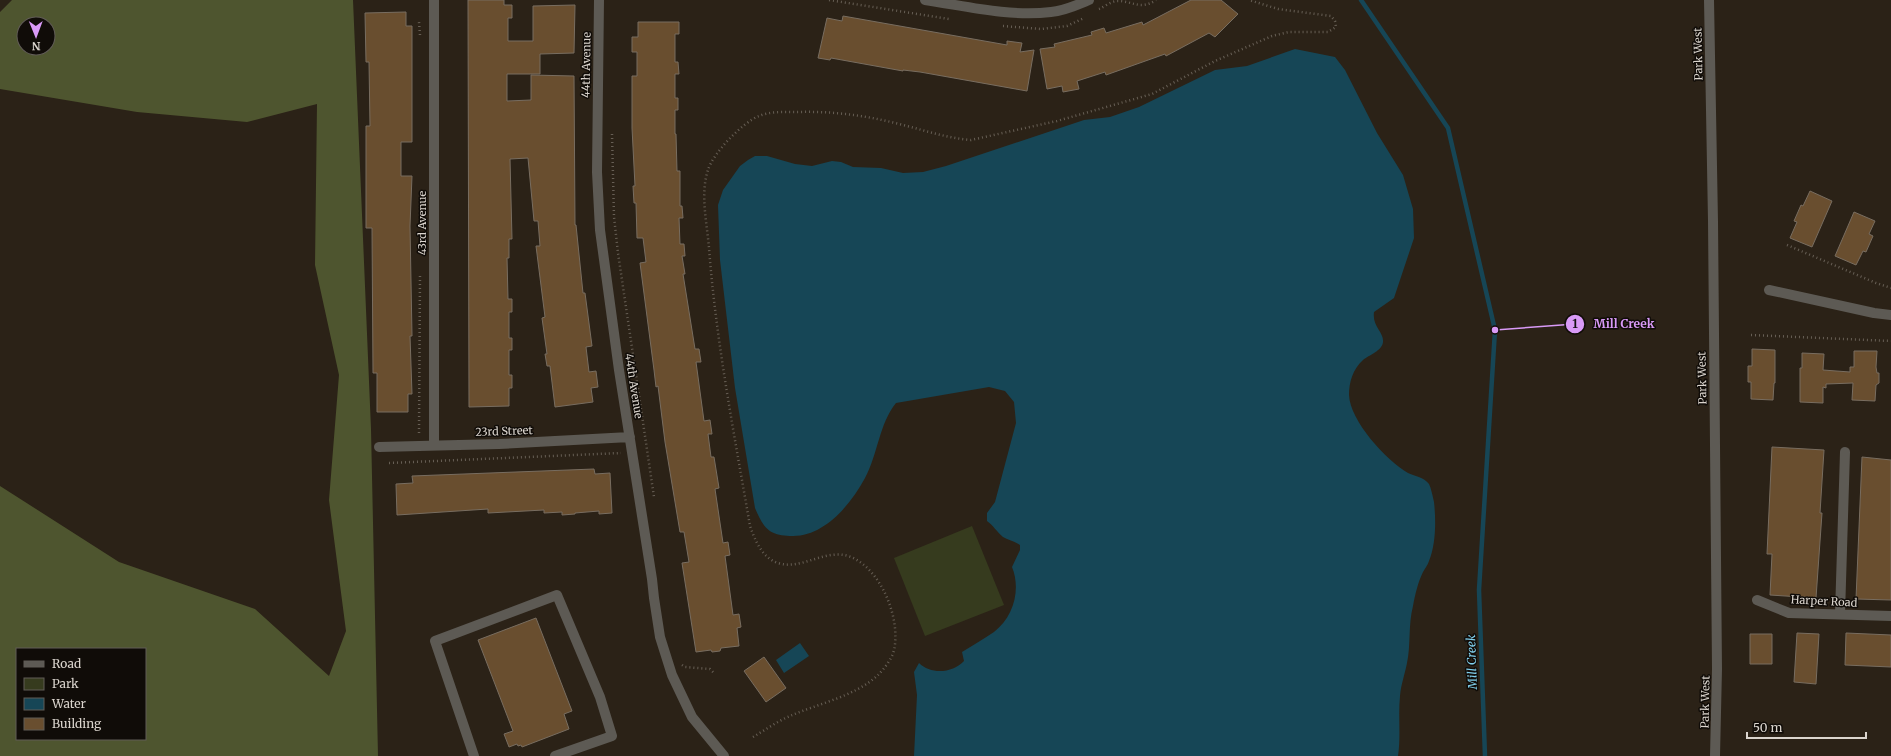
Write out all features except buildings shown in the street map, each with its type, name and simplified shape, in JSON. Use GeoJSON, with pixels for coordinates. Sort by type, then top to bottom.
{"type":"FeatureCollection","features":[{"type":"Feature","properties":{"kind":"street","name":"43rd Avenue"},"geometry":{"type":"LineString","coordinates":[[434,0],[434,445]]}},
{"type":"Feature","properties":{"kind":"street","name":"44th Avenue"},"geometry":{"type":"LineString","coordinates":[[599,0],[597,172],[600,230],[654,598],[665,656],[692,717],[724,756]]}},
{"type":"Feature","properties":{"kind":"street"},"geometry":{"type":"LineString","coordinates":[[925,0],[1022,13],[1051,12],[1075,6],[1089,0]]}},
{"type":"Feature","properties":{"kind":"street","name":"Park West"},"geometry":{"type":"LineString","coordinates":[[1709,0],[1718,669],[1715,756]]}},
{"type":"Feature","properties":{"kind":"street"},"geometry":{"type":"LineString","coordinates":[[1770,290],[1874,313],[1891,315]]}},
{"type":"Feature","properties":{"kind":"street","name":"23rd Street"},"geometry":{"type":"LineString","coordinates":[[379,447],[499,444],[630,437]]}},
{"type":"Feature","properties":{"kind":"street"},"geometry":{"type":"LineString","coordinates":[[1840,614],[1845,452]]}},
{"type":"Feature","properties":{"kind":"street"},"geometry":{"type":"LineString","coordinates":[[474,756],[436,641],[556,595],[600,697],[612,736],[555,756]]}},
{"type":"Feature","properties":{"kind":"street","name":"Harper Road"},"geometry":{"type":"LineString","coordinates":[[1757,600],[1789,613],[1891,616]]}},
{"type":"Feature","properties":{"kind":"path"},"geometry":{"type":"LineString","coordinates":[[753,737],[790,716],[862,686],[877,676],[888,663],[894,652],[896,638],[894,619],[889,600],[877,580],[865,567],[852,558],[835,554],[789,566],[776,563],[767,557],[758,545],[750,526],[713,300],[705,204],[705,183],[708,168],[720,150],[742,127],[758,116],[777,112],[836,113],[894,123],[957,139],[971,140],[1057,121],[1152,94],[1215,61],[1272,36],[1289,32],[1328,32],[1336,27],[1335,21],[1330,16],[1278,9],[1249,0]]}},
{"type":"Feature","properties":{"kind":"path"},"geometry":{"type":"LineString","coordinates":[[612,131],[614,217],[618,253],[654,500]]}},
{"type":"Feature","properties":{"kind":"path"},"geometry":{"type":"LineString","coordinates":[[1787,244],[1876,283],[1891,288]]}},
{"type":"Feature","properties":{"kind":"path"},"geometry":{"type":"LineString","coordinates":[[1751,335],[1891,341]]}},
{"type":"Feature","properties":{"kind":"path"},"geometry":{"type":"LineString","coordinates":[[390,463],[647,452]]}},
{"type":"Feature","properties":{"kind":"path"},"geometry":{"type":"LineString","coordinates":[[681,664],[685,667],[710,669],[714,673]]}},
{"type":"Feature","properties":{"kind":"green space"},"geometry":{"type":"Polygon","coordinates":[[[12,0],[353,0],[371,429],[378,756],[0,756],[0,486],[119,562],[255,609],[329,676],[346,631],[329,500],[339,375],[315,265],[317,104],[247,122],[137,112],[0,89],[0,12],[12,0]]]}},
{"type":"Feature","properties":{"kind":"green space"},"geometry":{"type":"Polygon","coordinates":[[[972,526],[1004,605],[925,636],[894,558],[972,526]]]}},
{"type":"Feature","properties":{"kind":"water"},"geometry":{"type":"Polygon","coordinates":[[[1295,49],[1335,57],[1345,70],[1377,133],[1403,175],[1413,209],[1414,238],[1394,298],[1374,312],[1376,325],[1383,338],[1382,345],[1378,350],[1363,360],[1357,367],[1351,381],[1349,395],[1351,405],[1362,428],[1380,449],[1399,467],[1408,473],[1422,478],[1429,484],[1434,502],[1435,524],[1433,547],[1429,562],[1418,584],[1411,613],[1408,656],[1400,696],[1398,756],[914,756],[917,695],[914,672],[919,663],[924,667],[936,671],[948,670],[959,665],[964,661],[962,652],[990,635],[1001,626],[1007,619],[1014,602],[1016,584],[1012,567],[1020,550],[1020,545],[1001,535],[987,521],[987,513],[995,502],[1016,423],[1014,402],[1005,391],[989,387],[896,403],[886,420],[865,478],[845,508],[836,517],[816,531],[805,535],[785,536],[778,535],[768,530],[761,521],[755,508],[735,388],[720,260],[718,205],[723,190],[740,166],[755,156],[767,156],[795,164],[812,166],[832,161],[841,162],[853,167],[881,168],[903,173],[923,172],[946,166],[1084,120],[1110,117],[1139,107],[1215,70],[1247,66],[1295,49]]]}},
{"type":"Feature","properties":{"kind":"water"},"geometry":{"type":"Polygon","coordinates":[[[800,643],[809,656],[784,673],[776,660],[800,643]]]}},
{"type":"Feature","properties":{"kind":"waterway","name":"Mill Creek"},"geometry":{"type":"LineString","coordinates":[[1361,0],[1448,128],[1495,330],[1479,590],[1485,756]]}},
{"type":"Feature","properties":{"kind":"place","name":"Mill Creek"},"geometry":{"type":"Point","coordinates":[1495,330]}}]}
